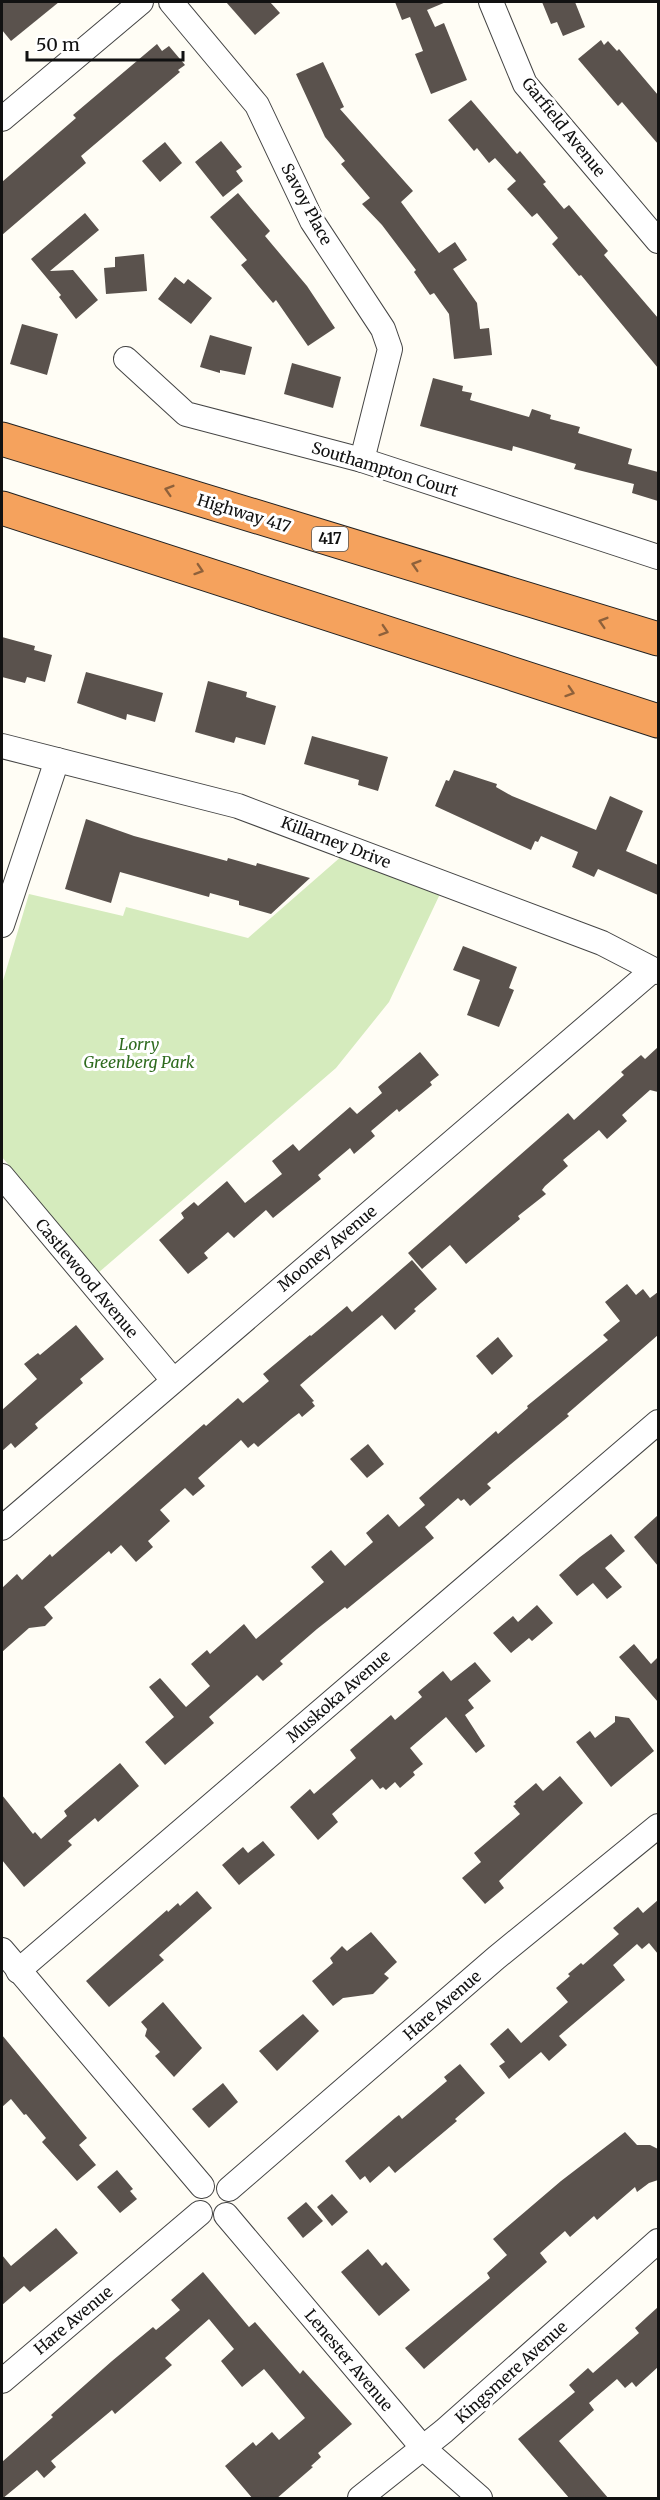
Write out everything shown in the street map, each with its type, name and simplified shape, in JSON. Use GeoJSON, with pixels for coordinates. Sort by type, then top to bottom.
{"type":"FeatureCollection","features":[{"type":"Feature","properties":{"kind":"highway","name":"Highway 417"},"geometry":{"type":"LineString","coordinates":[[2,439],[658,639]]}},
{"type":"Feature","properties":{"kind":"highway"},"geometry":{"type":"LineString","coordinates":[[2,508],[658,721]]}},
{"type":"Feature","properties":{"kind":"highway"},"geometry":{"type":"LineString","coordinates":[[2,527],[143,552]]}},
{"type":"Feature","properties":{"kind":"street"},"geometry":{"type":"LineString","coordinates":[[2,119],[141,2]]}},
{"type":"Feature","properties":{"kind":"street","name":"Savoy Place"},"geometry":{"type":"LineString","coordinates":[[171,2],[257,105],[312,221],[383,329],[390,349],[362,460]]}},
{"type":"Feature","properties":{"kind":"street","name":"Garfield Avenue"},"geometry":{"type":"LineString","coordinates":[[490,2],[525,84],[658,241]]}},
{"type":"Feature","properties":{"kind":"street","name":"Southampton Court"},"geometry":{"type":"LineString","coordinates":[[126,359],[186,414],[362,460],[658,557]]}},
{"type":"Feature","properties":{"kind":"street","name":"Killarney Drive"},"geometry":{"type":"LineString","coordinates":[[2,746],[238,806],[602,943],[656,971]]}},
{"type":"Feature","properties":{"kind":"street"},"geometry":{"type":"LineString","coordinates":[[2,925],[57,760]]}},
{"type":"Feature","properties":{"kind":"street","name":"Mooney Avenue"},"geometry":{"type":"LineString","coordinates":[[2,1528],[172,1380],[656,971]]}},
{"type":"Feature","properties":{"kind":"street","name":"Castlewood Avenue"},"geometry":{"type":"LineString","coordinates":[[2,1176],[172,1380]]}},
{"type":"Feature","properties":{"kind":"street","name":"Muskoka Avenue"},"geometry":{"type":"LineString","coordinates":[[18,1971],[658,1422]]}},
{"type":"Feature","properties":{"kind":"street","name":"Hare Avenue"},"geometry":{"type":"LineString","coordinates":[[229,2189],[496,1958],[658,1826]]}},
{"type":"Feature","properties":{"kind":"street"},"geometry":{"type":"LineString","coordinates":[[2,1950],[202,2186]]}},
{"type":"Feature","properties":{"kind":"street"},"geometry":{"type":"LineString","coordinates":[[216,2181],[229,2189],[233,2203],[226,2215],[208,2218],[200,2213],[195,2199],[202,2186],[216,2181]]}},
{"type":"Feature","properties":{"kind":"street","name":"Hare Avenue"},"geometry":{"type":"LineString","coordinates":[[2,2381],[200,2213]]}},
{"type":"Feature","properties":{"kind":"street","name":"Lenester Avenue"},"geometry":{"type":"LineString","coordinates":[[226,2215],[423,2448],[480,2499]]}},
{"type":"Feature","properties":{"kind":"street","name":"Kingsmere Avenue"},"geometry":{"type":"LineString","coordinates":[[360,2499],[423,2448],[658,2241]]}},
{"type":"Feature","properties":{"kind":"green space","name":"Lorry Greenberg Park"},"geometry":{"type":"Polygon","coordinates":[[[343,855],[440,894],[389,1002],[336,1068],[98,1273],[2,1157],[2,984],[29,894],[123,916],[126,907],[248,938],[343,855]]]}},
{"type":"Feature","properties":{"kind":"building"},"geometry":{"type":"Polygon","coordinates":[[[2,2],[59,2],[11,41],[2,30],[2,2]]]}},
{"type":"Feature","properties":{"kind":"building"},"geometry":{"type":"Polygon","coordinates":[[[226,2],[270,2],[280,13],[255,35],[226,2]]]}},
{"type":"Feature","properties":{"kind":"building"},"geometry":{"type":"Polygon","coordinates":[[[395,2],[446,2],[427,10],[435,27],[444,23],[467,80],[431,94],[415,54],[423,51],[410,17],[402,20],[395,2]]]}},
{"type":"Feature","properties":{"kind":"building"},"geometry":{"type":"Polygon","coordinates":[[[542,2],[575,2],[585,27],[563,36],[557,22],[551,24],[542,2]]]}},
{"type":"Feature","properties":{"kind":"building"},"geometry":{"type":"Polygon","coordinates":[[[601,40],[604,45],[608,41],[617,51],[619,49],[658,95],[658,144],[622,102],[618,106],[578,59],[601,40]]]}},
{"type":"Feature","properties":{"kind":"building"},"geometry":{"type":"Polygon","coordinates":[[[157,44],[162,51],[169,46],[185,65],[178,70],[180,72],[81,156],[86,163],[2,235],[2,182],[76,118],[73,115],[157,44]]]}},
{"type":"Feature","properties":{"kind":"building"},"geometry":{"type":"Polygon","coordinates":[[[323,62],[344,107],[340,109],[413,191],[401,202],[439,253],[455,242],[467,260],[453,269],[477,303],[480,329],[489,328],[492,355],[454,359],[449,314],[434,293],[430,295],[414,272],[416,270],[382,225],[362,204],[370,198],[341,164],[345,161],[325,137],[296,74],[323,62]]]}},
{"type":"Feature","properties":{"kind":"building"},"geometry":{"type":"Polygon","coordinates":[[[471,100],[517,154],[520,151],[546,182],[543,184],[564,209],[569,205],[608,251],[604,255],[658,318],[658,368],[581,275],[579,276],[552,244],[558,238],[537,213],[532,217],[507,189],[516,181],[495,158],[489,163],[477,148],[474,151],[448,120],[471,100]]]}},
{"type":"Feature","properties":{"kind":"building"},"geometry":{"type":"Polygon","coordinates":[[[221,141],[242,167],[236,171],[243,181],[223,197],[195,162],[221,141]]]}},
{"type":"Feature","properties":{"kind":"building"},"geometry":{"type":"Polygon","coordinates":[[[165,142],[182,163],[160,182],[142,161],[165,142]]]}},
{"type":"Feature","properties":{"kind":"building"},"geometry":{"type":"Polygon","coordinates":[[[238,193],[270,231],[265,236],[307,286],[335,328],[308,346],[276,300],[273,303],[241,265],[247,260],[210,217],[238,193]]]}},
{"type":"Feature","properties":{"kind":"building"},"geometry":{"type":"Polygon","coordinates":[[[85,213],[99,230],[50,271],[73,270],[98,300],[76,319],[59,297],[61,295],[31,259],[85,213]]]}},
{"type":"Feature","properties":{"kind":"building"},"geometry":{"type":"Polygon","coordinates":[[[144,254],[147,291],[106,294],[104,268],[115,267],[115,257],[144,254]]]}},
{"type":"Feature","properties":{"kind":"building"},"geometry":{"type":"Polygon","coordinates":[[[175,277],[184,284],[188,279],[212,298],[191,324],[158,299],[175,277]]]}},
{"type":"Feature","properties":{"kind":"building"},"geometry":{"type":"Polygon","coordinates":[[[22,324],[58,334],[47,375],[10,364],[22,324]]]}},
{"type":"Feature","properties":{"kind":"building"},"geometry":{"type":"Polygon","coordinates":[[[210,335],[252,347],[245,375],[220,370],[220,373],[200,367],[210,335]]]}},
{"type":"Feature","properties":{"kind":"building"},"geometry":{"type":"Polygon","coordinates":[[[292,363],[341,377],[333,408],[284,394],[292,363]]]}},
{"type":"Feature","properties":{"kind":"building"},"geometry":{"type":"Polygon","coordinates":[[[433,378],[463,386],[462,391],[472,393],[470,400],[529,417],[532,409],[551,415],[550,419],[580,427],[578,433],[632,449],[628,464],[658,472],[658,501],[632,493],[634,484],[574,469],[576,464],[513,446],[512,451],[420,426],[433,378]]]}},
{"type":"Feature","properties":{"kind":"building"},"geometry":{"type":"Polygon","coordinates":[[[2,637],[35,646],[34,650],[52,655],[45,682],[27,677],[25,683],[2,677],[2,637]]]}},
{"type":"Feature","properties":{"kind":"building"},"geometry":{"type":"Polygon","coordinates":[[[86,672],[163,693],[155,722],[127,714],[126,720],[77,703],[86,672]]]}},
{"type":"Feature","properties":{"kind":"building"},"geometry":{"type":"Polygon","coordinates":[[[208,681],[247,692],[246,697],[276,706],[265,745],[236,737],[234,743],[195,732],[208,681]]]}},
{"type":"Feature","properties":{"kind":"building"},"geometry":{"type":"Polygon","coordinates":[[[312,736],[388,757],[378,791],[358,785],[359,780],[304,764],[312,736]]]}},
{"type":"Feature","properties":{"kind":"building"},"geometry":{"type":"Polygon","coordinates":[[[454,770],[497,784],[496,787],[512,796],[596,830],[610,796],[643,811],[626,851],[658,865],[658,895],[598,869],[594,877],[572,867],[578,852],[541,836],[538,842],[535,841],[531,850],[435,806],[446,780],[449,781],[454,770]]]}},
{"type":"Feature","properties":{"kind":"building"},"geometry":{"type":"Polygon","coordinates":[[[86,819],[134,836],[227,861],[228,858],[256,866],[257,863],[310,878],[271,914],[239,905],[239,901],[210,893],[209,897],[120,872],[111,903],[65,889],[86,819]]]}},
{"type":"Feature","properties":{"kind":"building"},"geometry":{"type":"Polygon","coordinates":[[[463,946],[517,967],[509,988],[514,990],[499,1027],[467,1015],[480,980],[453,970],[463,946]]]}},
{"type":"Feature","properties":{"kind":"building"},"geometry":{"type":"Polygon","coordinates":[[[658,1047],[658,1092],[650,1090],[622,1115],[627,1121],[607,1139],[599,1130],[563,1160],[568,1166],[545,1186],[542,1190],[546,1194],[518,1216],[520,1219],[466,1264],[450,1245],[422,1269],[408,1253],[568,1113],[574,1120],[624,1075],[621,1072],[641,1055],[645,1059],[658,1047]]]}},
{"type":"Feature","properties":{"kind":"building"},"geometry":{"type":"Polygon","coordinates":[[[420,1052],[439,1075],[430,1082],[432,1085],[399,1112],[397,1109],[371,1131],[375,1136],[354,1154],[350,1148],[318,1175],[321,1179],[273,1218],[266,1210],[234,1238],[228,1232],[204,1253],[208,1258],[188,1274],[159,1240],[184,1218],[181,1213],[194,1202],[198,1206],[227,1181],[245,1203],[282,1174],[272,1161],[293,1144],[299,1151],[350,1107],[357,1114],[382,1093],[378,1087],[420,1052]]]}},
{"type":"Feature","properties":{"kind":"building"},"geometry":{"type":"Polygon","coordinates":[[[412,1260],[437,1289],[414,1309],[416,1311],[395,1330],[382,1315],[300,1385],[314,1401],[312,1402],[315,1406],[302,1417],[299,1413],[258,1447],[254,1443],[248,1448],[241,1440],[198,1478],[205,1486],[193,1496],[185,1488],[160,1510],[170,1521],[148,1541],[153,1547],[136,1562],[121,1545],[111,1554],[109,1551],[44,1607],[53,1618],[45,1626],[29,1628],[2,1652],[2,1588],[17,1574],[22,1580],[50,1554],[52,1557],[204,1424],[206,1426],[238,1398],[243,1403],[269,1381],[263,1374],[310,1335],[347,1306],[352,1312],[412,1260]]]}},
{"type":"Feature","properties":{"kind":"building"},"geometry":{"type":"Polygon","coordinates":[[[627,1284],[636,1295],[643,1289],[650,1298],[658,1292],[658,1335],[567,1414],[569,1416],[487,1484],[491,1488],[470,1506],[464,1499],[461,1501],[458,1498],[425,1527],[434,1538],[347,1609],[345,1607],[317,1629],[280,1661],[283,1664],[263,1681],[257,1675],[209,1717],[214,1723],[165,1765],[145,1742],[174,1717],[149,1687],[160,1678],[186,1707],[210,1686],[191,1664],[207,1650],[210,1654],[244,1624],[256,1639],[324,1582],[311,1567],[331,1550],[345,1566],[373,1542],[366,1533],[388,1514],[399,1527],[425,1505],[419,1498],[496,1431],[498,1434],[528,1408],[527,1406],[608,1340],[603,1335],[620,1321],[605,1302],[627,1284]]]}},
{"type":"Feature","properties":{"kind":"building"},"geometry":{"type":"Polygon","coordinates":[[[76,1325],[104,1359],[80,1379],[83,1383],[35,1424],[38,1428],[15,1448],[11,1443],[2,1451],[2,1410],[37,1379],[24,1364],[38,1353],[40,1355],[76,1325]]]}},
{"type":"Feature","properties":{"kind":"building"},"geometry":{"type":"Polygon","coordinates":[[[498,1337],[513,1356],[492,1375],[476,1356],[498,1337]]]}},
{"type":"Feature","properties":{"kind":"building"},"geometry":{"type":"Polygon","coordinates":[[[368,1444],[384,1464],[367,1478],[350,1459],[368,1444]]]}},
{"type":"Feature","properties":{"kind":"building"},"geometry":{"type":"Polygon","coordinates":[[[658,1515],[658,1566],[634,1537],[658,1515]]]}},
{"type":"Feature","properties":{"kind":"building"},"geometry":{"type":"Polygon","coordinates":[[[611,1534],[625,1551],[605,1568],[622,1587],[607,1599],[593,1583],[577,1596],[559,1575],[611,1534]]]}},
{"type":"Feature","properties":{"kind":"building"},"geometry":{"type":"Polygon","coordinates":[[[537,1605],[553,1623],[532,1641],[529,1638],[511,1653],[493,1633],[513,1616],[518,1622],[537,1605]]]}},
{"type":"Feature","properties":{"kind":"building"},"geometry":{"type":"Polygon","coordinates":[[[634,1644],[651,1664],[658,1657],[658,1702],[619,1657],[634,1644]]]}},
{"type":"Feature","properties":{"kind":"building"},"geometry":{"type":"Polygon","coordinates":[[[475,1662],[491,1681],[468,1700],[474,1708],[465,1715],[485,1746],[476,1753],[446,1717],[410,1748],[423,1764],[413,1772],[415,1775],[400,1788],[395,1782],[386,1790],[383,1787],[380,1789],[372,1779],[332,1814],[338,1822],[318,1840],[290,1807],[310,1789],[314,1794],[356,1758],[350,1750],[391,1715],[395,1720],[422,1697],[418,1692],[443,1671],[451,1681],[475,1662]]]}},
{"type":"Feature","properties":{"kind":"building"},"geometry":{"type":"Polygon","coordinates":[[[615,1716],[629,1718],[654,1751],[611,1787],[576,1742],[590,1731],[595,1738],[615,1722],[615,1716]]]}},
{"type":"Feature","properties":{"kind":"building"},"geometry":{"type":"Polygon","coordinates":[[[120,1763],[139,1786],[98,1822],[95,1818],[68,1841],[72,1845],[24,1887],[2,1860],[2,1795],[33,1834],[35,1832],[41,1839],[67,1816],[64,1811],[120,1763]]]}},
{"type":"Feature","properties":{"kind":"building"},"geometry":{"type":"Polygon","coordinates":[[[560,1776],[583,1803],[499,1881],[504,1888],[485,1904],[462,1878],[481,1862],[474,1853],[520,1814],[513,1806],[516,1804],[514,1802],[536,1783],[543,1791],[560,1776]]]}},
{"type":"Feature","properties":{"kind":"building"},"geometry":{"type":"Polygon","coordinates":[[[263,1841],[275,1855],[239,1885],[222,1865],[243,1847],[248,1853],[263,1841]]]}},
{"type":"Feature","properties":{"kind":"building"},"geometry":{"type":"Polygon","coordinates":[[[197,1891],[212,1908],[159,1955],[164,1960],[109,2007],[86,1981],[167,1910],[168,1912],[178,1903],[180,1906],[197,1891]]]}},
{"type":"Feature","properties":{"kind":"building"},"geometry":{"type":"Polygon","coordinates":[[[658,1900],[658,1954],[649,1943],[642,1949],[637,1944],[613,1965],[625,1980],[559,2036],[567,2045],[549,2061],[541,2052],[509,2079],[499,2066],[505,2062],[490,2044],[508,2028],[521,2043],[568,2002],[556,1988],[570,1976],[568,1974],[581,1963],[583,1965],[619,1934],[613,1928],[638,1907],[643,1913],[658,1900]]]}},
{"type":"Feature","properties":{"kind":"building"},"geometry":{"type":"Polygon","coordinates":[[[371,1932],[397,1962],[384,1974],[389,1978],[373,1994],[343,1998],[333,2006],[312,1981],[333,1963],[330,1958],[342,1946],[347,1951],[371,1932]]]}},
{"type":"Feature","properties":{"kind":"building"},"geometry":{"type":"Polygon","coordinates":[[[163,2002],[202,2048],[174,2077],[155,2056],[160,2052],[145,2036],[147,2029],[141,2022],[163,2002]]]}},
{"type":"Feature","properties":{"kind":"building"},"geometry":{"type":"Polygon","coordinates":[[[303,2014],[319,2031],[277,2071],[259,2051],[303,2014]]]}},
{"type":"Feature","properties":{"kind":"building"},"geometry":{"type":"Polygon","coordinates":[[[2,2035],[87,2138],[79,2145],[96,2165],[77,2181],[42,2142],[46,2138],[11,2099],[2,2107],[2,2035]]]}},
{"type":"Feature","properties":{"kind":"building"},"geometry":{"type":"Polygon","coordinates":[[[460,2064],[485,2093],[455,2119],[457,2121],[395,2173],[389,2166],[370,2183],[365,2176],[360,2180],[345,2161],[399,2115],[402,2119],[447,2081],[444,2077],[460,2064]]]}},
{"type":"Feature","properties":{"kind":"building"},"geometry":{"type":"Polygon","coordinates":[[[223,2083],[238,2102],[209,2128],[192,2109],[223,2083]]]}},
{"type":"Feature","properties":{"kind":"building"},"geometry":{"type":"Polygon","coordinates":[[[625,2132],[637,2145],[650,2145],[658,2149],[658,2180],[649,2183],[637,2192],[635,2187],[597,2220],[594,2216],[570,2237],[565,2231],[540,2253],[547,2262],[424,2369],[405,2348],[490,2278],[487,2273],[507,2255],[493,2239],[561,2181],[625,2132]]]}},
{"type":"Feature","properties":{"kind":"building"},"geometry":{"type":"Polygon","coordinates":[[[117,2170],[133,2189],[130,2191],[137,2199],[120,2213],[97,2187],[117,2170]]]}},
{"type":"Feature","properties":{"kind":"building"},"geometry":{"type":"Polygon","coordinates":[[[332,2194],[348,2212],[332,2226],[317,2207],[332,2194]]]}},
{"type":"Feature","properties":{"kind":"building"},"geometry":{"type":"Polygon","coordinates":[[[306,2202],[323,2221],[303,2238],[287,2218],[306,2202]]]}},
{"type":"Feature","properties":{"kind":"building"},"geometry":{"type":"Polygon","coordinates":[[[56,2228],[78,2253],[30,2292],[24,2286],[2,2305],[2,2255],[11,2266],[56,2228]]]}},
{"type":"Feature","properties":{"kind":"building"},"geometry":{"type":"Polygon","coordinates":[[[368,2249],[382,2266],[386,2262],[410,2290],[379,2316],[341,2272],[368,2249]]]}},
{"type":"Feature","properties":{"kind":"building"},"geometry":{"type":"Polygon","coordinates":[[[203,2272],[249,2327],[255,2322],[300,2374],[303,2370],[352,2424],[318,2453],[321,2457],[311,2466],[313,2467],[276,2499],[253,2499],[225,2466],[253,2442],[256,2446],[272,2432],[279,2440],[305,2418],[264,2369],[242,2387],[221,2361],[234,2349],[209,2319],[165,2358],[172,2365],[115,2414],[112,2410],[51,2461],[56,2467],[44,2478],[37,2470],[2,2499],[2,2462],[112,2361],[153,2327],[156,2330],[180,2310],[171,2300],[203,2272]]]}},
{"type":"Feature","properties":{"kind":"building"},"geometry":{"type":"Polygon","coordinates":[[[658,2307],[658,2367],[636,2387],[632,2382],[625,2388],[617,2379],[589,2403],[594,2410],[559,2441],[609,2499],[570,2499],[518,2439],[575,2392],[569,2385],[588,2368],[593,2373],[639,2333],[635,2328],[658,2307]]]}}]}
